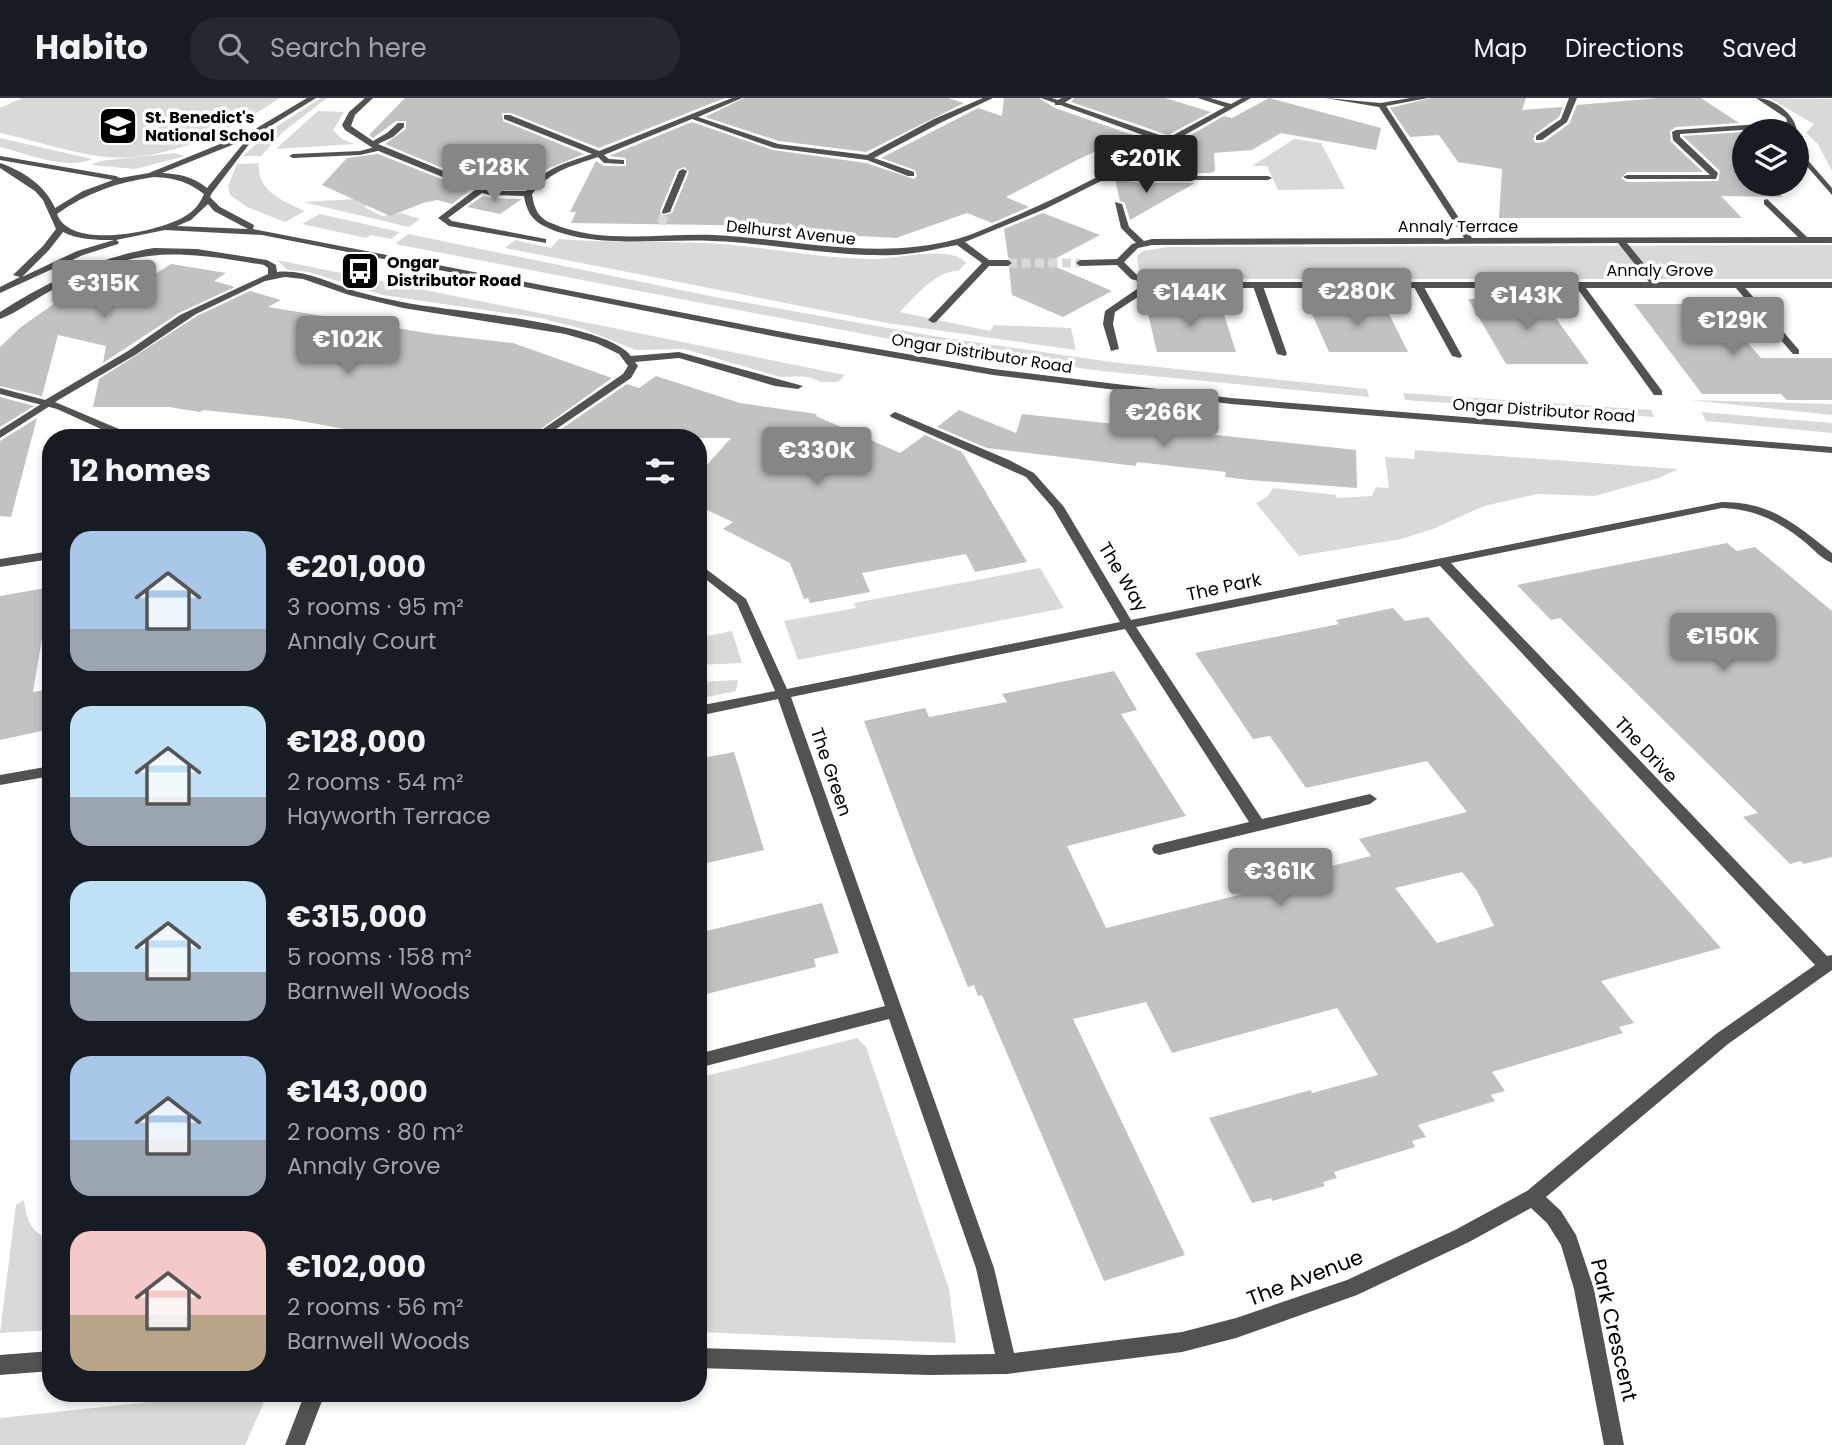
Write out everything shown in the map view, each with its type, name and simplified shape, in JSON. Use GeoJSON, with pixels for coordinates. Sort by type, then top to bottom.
{"type":"FeatureCollection","features":[{"type":"Feature","properties":{"kind":"street"},"geometry":{"type":"LineString","coordinates":[[53,213],[81,192],[144,177],[255,133],[312,98]]}},
{"type":"Feature","properties":{"kind":"street"},"geometry":{"type":"LineString","coordinates":[[369,98],[352,114],[346,125],[375,146],[453,178]]}},
{"type":"Feature","properties":{"kind":"street"},"geometry":{"type":"LineString","coordinates":[[468,185],[480,191],[528,194],[542,177],[555,169],[599,155],[738,98]]}},
{"type":"Feature","properties":{"kind":"street"},"geometry":{"type":"LineString","coordinates":[[868,158],[937,121],[989,98]]}},
{"type":"Feature","properties":{"kind":"street"},"geometry":{"type":"LineString","coordinates":[[1045,98],[1171,142]]}},
{"type":"Feature","properties":{"kind":"street"},"geometry":{"type":"LineString","coordinates":[[1058,103],[1068,98]]}},
{"type":"Feature","properties":{"kind":"street"},"geometry":{"type":"LineString","coordinates":[[1202,98],[1231,106]]}},
{"type":"Feature","properties":{"kind":"street","name":"Delhurst Avenue"},"geometry":{"type":"LineString","coordinates":[[528,194],[529,206],[535,217],[555,228],[579,234],[743,240],[857,253],[925,249],[959,242],[1043,208],[1113,174],[1247,98]]}},
{"type":"Feature","properties":{"kind":"street"},"geometry":{"type":"LineString","coordinates":[[1329,98],[1381,105],[1424,98]]}},
{"type":"Feature","properties":{"kind":"street"},"geometry":{"type":"LineString","coordinates":[[1539,138],[1564,120],[1573,98]]}},
{"type":"Feature","properties":{"kind":"street"},"geometry":{"type":"LineString","coordinates":[[1760,98],[1790,119]]}},
{"type":"Feature","properties":{"kind":"street"},"geometry":{"type":"LineString","coordinates":[[1381,105],[1469,240]]}},
{"type":"Feature","properties":{"kind":"street"},"geometry":{"type":"LineString","coordinates":[[506,117],[599,155],[607,161],[621,162]]}},
{"type":"Feature","properties":{"kind":"street"},"geometry":{"type":"LineString","coordinates":[[692,117],[795,151],[868,158],[911,174]]}},
{"type":"Feature","properties":{"kind":"street"},"geometry":{"type":"LineString","coordinates":[[293,156],[360,153],[375,146],[401,125]]}},
{"type":"Feature","properties":{"kind":"street"},"geometry":{"type":"LineString","coordinates":[[1627,177],[1713,177],[1715,175],[1676,138],[1676,132],[1732,130]]}},
{"type":"Feature","properties":{"kind":"street"},"geometry":{"type":"LineString","coordinates":[[2,288],[80,253],[133,235],[164,228],[201,209],[255,133]]}},
{"type":"Feature","properties":{"kind":"street"},"geometry":{"type":"LineString","coordinates":[[0,158],[70,172],[127,179]]}},
{"type":"Feature","properties":{"kind":"street"},"geometry":{"type":"LineString","coordinates":[[0,165],[34,186],[45,197],[61,229],[90,237],[133,235]]}},
{"type":"Feature","properties":{"kind":"street"},"geometry":{"type":"LineString","coordinates":[[1809,165],[1832,193]]}},
{"type":"Feature","properties":{"kind":"street"},"geometry":{"type":"LineString","coordinates":[[666,212],[683,171]]}},
{"type":"Feature","properties":{"kind":"street"},"geometry":{"type":"LineString","coordinates":[[1113,174],[1140,178],[1268,178]]}},
{"type":"Feature","properties":{"kind":"street","name":"Ongar Distributor Road"},"geometry":{"type":"LineString","coordinates":[[144,177],[188,179],[202,184],[217,209],[262,232]]}},
{"type":"Feature","properties":{"kind":"street"},"geometry":{"type":"LineString","coordinates":[[480,191],[442,218],[449,223],[542,241]]}},
{"type":"Feature","properties":{"kind":"street"},"geometry":{"type":"LineString","coordinates":[[1767,202],[1805,240]]}},
{"type":"Feature","properties":{"kind":"street"},"geometry":{"type":"LineString","coordinates":[[1118,204],[1125,228],[1141,243],[1123,255],[1119,262]]}},
{"type":"Feature","properties":{"kind":"street"},"geometry":{"type":"LineString","coordinates":[[657,237],[661,225]]}},
{"type":"Feature","properties":{"kind":"street","name":"Ongar Distributor Road"},"geometry":{"type":"LineString","coordinates":[[164,228],[262,232],[798,338],[993,372],[1231,401],[1832,450]]}},
{"type":"Feature","properties":{"kind":"street"},"geometry":{"type":"LineString","coordinates":[[2,288],[32,263],[61,229]]}},
{"type":"Feature","properties":{"kind":"street"},"geometry":{"type":"LineString","coordinates":[[1620,240],[1657,286]]}},
{"type":"Feature","properties":{"kind":"street","name":"Annaly Terrace"},"geometry":{"type":"LineString","coordinates":[[1141,243],[1832,240]]}},
{"type":"Feature","properties":{"kind":"street"},"geometry":{"type":"LineString","coordinates":[[959,242],[987,263],[1008,263]]}},
{"type":"Feature","properties":{"kind":"street"},"geometry":{"type":"LineString","coordinates":[[0,316],[33,296],[92,270],[152,251],[193,252],[267,263],[273,268],[272,275]]}},
{"type":"Feature","properties":{"kind":"street"},"geometry":{"type":"LineString","coordinates":[[1080,263],[1119,262]]}},
{"type":"Feature","properties":{"kind":"street"},"geometry":{"type":"LineString","coordinates":[[1114,349],[1108,324],[1110,311],[1124,300],[1138,295],[1150,284],[1127,272],[1119,262]]}},
{"type":"Feature","properties":{"kind":"street"},"geometry":{"type":"LineString","coordinates":[[933,320],[987,263]]}},
{"type":"Feature","properties":{"kind":"street"},"geometry":{"type":"LineString","coordinates":[[0,435],[49,402],[129,355],[163,329],[204,305],[272,275],[305,278],[352,293],[404,305],[555,328],[598,340],[626,353],[632,359],[633,366],[627,376],[548,429]]}},
{"type":"Feature","properties":{"kind":"street","name":"Annaly Grove"},"geometry":{"type":"LineString","coordinates":[[1150,284],[1419,287],[1832,285]]}},
{"type":"Feature","properties":{"kind":"street"},"geometry":{"type":"LineString","coordinates":[[1738,285],[1796,352]]}},
{"type":"Feature","properties":{"kind":"street"},"geometry":{"type":"LineString","coordinates":[[1258,286],[1282,354]]}},
{"type":"Feature","properties":{"kind":"street"},"geometry":{"type":"LineString","coordinates":[[1580,286],[1658,393]]}},
{"type":"Feature","properties":{"kind":"street"},"geometry":{"type":"LineString","coordinates":[[1419,287],[1457,356]]}},
{"type":"Feature","properties":{"kind":"street"},"geometry":{"type":"LineString","coordinates":[[632,359],[679,355],[775,383],[798,386]]}},
{"type":"Feature","properties":{"kind":"street"},"geometry":{"type":"LineString","coordinates":[[0,391],[49,402],[111,429]]}},
{"type":"Feature","properties":{"kind":"street","name":"The Way"},"geometry":{"type":"LineString","coordinates":[[895,415],[1030,475],[1058,507],[1129,625],[1259,827]]}},
{"type":"Feature","properties":{"kind":"street","name":"The Park"},"geometry":{"type":"LineString","coordinates":[[707,709],[1722,505],[1744,504],[1758,507],[1779,518],[1832,559]]}},
{"type":"Feature","properties":{"kind":"street"},"geometry":{"type":"LineString","coordinates":[[0,563],[42,556]]}},
{"type":"Feature","properties":{"kind":"street","name":"The Drive"},"geometry":{"type":"LineString","coordinates":[[1441,561],[1829,963]]}},
{"type":"Feature","properties":{"kind":"street","name":"The Green"},"geometry":{"type":"LineString","coordinates":[[707,574],[742,602],[783,694],[985,1268],[1007,1364]]}},
{"type":"Feature","properties":{"kind":"street"},"geometry":{"type":"LineString","coordinates":[[0,780],[42,773]]}},
{"type":"Feature","properties":{"kind":"street"},"geometry":{"type":"LineString","coordinates":[[1159,849],[1370,799]]}},
{"type":"Feature","properties":{"kind":"street","name":"The Avenue"},"geometry":{"type":"LineString","coordinates":[[707,1358],[929,1365],[1007,1364],[1182,1342],[1236,1328],[1350,1288],[1462,1236],[1534,1196],[1722,1039],[1829,963]]}},
{"type":"Feature","properties":{"kind":"street"},"geometry":{"type":"LineString","coordinates":[[707,1059],[893,1011]]}},
{"type":"Feature","properties":{"kind":"street","name":"Park Crescent"},"geometry":{"type":"LineString","coordinates":[[1534,1196],[1554,1217],[1569,1241],[1584,1289],[1614,1445]]}},
{"type":"Feature","properties":{"kind":"street"},"geometry":{"type":"LineString","coordinates":[[0,1365],[42,1362]]}},
{"type":"Feature","properties":{"kind":"street"},"geometry":{"type":"LineString","coordinates":[[295,1445],[312,1402]]}},
{"type":"Feature","properties":{"kind":"shaded area","name":"St. Benedict's National School"},"geometry":{"type":"Polygon","coordinates":[[[22,98],[280,98],[241,122],[197,142],[151,155],[128,158],[92,155],[0,133],[0,108],[22,98]]]}},
{"type":"Feature","properties":{"kind":"shaded area"},"geometry":{"type":"Polygon","coordinates":[[[321,98],[327,98],[283,132],[261,156],[243,156],[271,130],[321,98]]]}},
{"type":"Feature","properties":{"kind":"shaded area"},"geometry":{"type":"Polygon","coordinates":[[[1769,98],[1832,99],[1832,171],[1818,144],[1809,136],[1809,130],[1814,124],[1769,98]]]}},
{"type":"Feature","properties":{"kind":"shaded area"},"geometry":{"type":"Polygon","coordinates":[[[318,111],[344,112],[333,130],[342,139],[354,144],[276,149],[318,111]]]}},
{"type":"Feature","properties":{"kind":"shaded area"},"geometry":{"type":"Polygon","coordinates":[[[0,138],[92,159],[71,163],[46,160],[0,147],[0,138]]]}},
{"type":"Feature","properties":{"kind":"shaded area"},"geometry":{"type":"Polygon","coordinates":[[[1294,139],[1321,143],[1345,189],[1278,190],[1267,166],[1252,166],[1294,139]]]}},
{"type":"Feature","properties":{"kind":"shaded area"},"geometry":{"type":"Polygon","coordinates":[[[174,153],[185,156],[135,169],[91,165],[100,161],[174,153]]]}},
{"type":"Feature","properties":{"kind":"shaded area"},"geometry":{"type":"Polygon","coordinates":[[[259,163],[259,173],[266,188],[280,199],[305,211],[285,222],[247,207],[230,195],[228,186],[237,164],[259,163]]]}},
{"type":"Feature","properties":{"kind":"shaded area"},"geometry":{"type":"Polygon","coordinates":[[[374,198],[378,201],[364,207],[382,216],[401,213],[420,219],[409,227],[303,202],[374,198]]]}},
{"type":"Feature","properties":{"kind":"shaded area"},"geometry":{"type":"Polygon","coordinates":[[[320,214],[400,232],[391,239],[371,235],[366,238],[302,224],[320,214]]]}},
{"type":"Feature","properties":{"kind":"shaded area"},"geometry":{"type":"Polygon","coordinates":[[[408,234],[720,298],[933,336],[1111,362],[1367,389],[1369,397],[1101,371],[926,346],[395,244],[408,234]]]}},
{"type":"Feature","properties":{"kind":"shaded area"},"geometry":{"type":"Polygon","coordinates":[[[559,239],[725,244],[874,259],[949,254],[966,263],[958,271],[934,280],[900,312],[990,331],[994,325],[1071,328],[1076,350],[887,323],[505,248],[515,240],[551,248],[559,239]]]}},
{"type":"Feature","properties":{"kind":"shaded area"},"geometry":{"type":"Polygon","coordinates":[[[1832,245],[1832,279],[1162,279],[1145,276],[1139,270],[1137,256],[1143,251],[1168,247],[1832,245]]]}},
{"type":"Feature","properties":{"kind":"shaded area"},"geometry":{"type":"Polygon","coordinates":[[[277,260],[845,375],[838,382],[820,382],[806,377],[780,377],[684,349],[636,350],[583,329],[540,318],[382,295],[309,272],[288,270],[277,260]]]}},
{"type":"Feature","properties":{"kind":"shaded area"},"geometry":{"type":"Polygon","coordinates":[[[1403,393],[1651,410],[1654,417],[1405,400],[1403,393]]]}},
{"type":"Feature","properties":{"kind":"shaded area"},"geometry":{"type":"Polygon","coordinates":[[[1690,400],[1832,404],[1832,415],[1690,400]]]}},
{"type":"Feature","properties":{"kind":"shaded area"},"geometry":{"type":"Polygon","coordinates":[[[1701,412],[1832,423],[1832,433],[1706,421],[1701,412]]]}},
{"type":"Feature","properties":{"kind":"shaded area"},"geometry":{"type":"Polygon","coordinates":[[[1415,450],[1678,469],[1659,478],[1595,496],[1537,494],[1484,506],[1433,529],[1401,539],[1299,556],[1256,503],[1267,497],[1273,488],[1336,495],[1336,498],[1372,496],[1376,487],[1389,488],[1385,457],[1414,459],[1415,450]]]}},
{"type":"Feature","properties":{"kind":"shaded area"},"geometry":{"type":"Polygon","coordinates":[[[1040,568],[1064,608],[798,660],[784,621],[856,608],[854,603],[1040,568]]]}},
{"type":"Feature","properties":{"kind":"shaded area"},"geometry":{"type":"Polygon","coordinates":[[[732,631],[742,663],[707,665],[707,636],[732,631]]]}},
{"type":"Feature","properties":{"kind":"shaded area"},"geometry":{"type":"Polygon","coordinates":[[[738,680],[736,691],[707,697],[707,682],[738,680]]]}},
{"type":"Feature","properties":{"kind":"shaded area"},"geometry":{"type":"Polygon","coordinates":[[[857,1038],[866,1047],[949,1289],[956,1343],[707,1332],[707,1076],[857,1038]]]}},
{"type":"Feature","properties":{"kind":"shaded area"},"geometry":{"type":"Polygon","coordinates":[[[24,1200],[31,1224],[42,1235],[42,1331],[0,1333],[16,1205],[24,1200]]]}},
{"type":"Feature","properties":{"kind":"shaded area"},"geometry":{"type":"Polygon","coordinates":[[[150,1402],[264,1402],[245,1445],[0,1445],[0,1418],[150,1402]]]}},
{"type":"Feature","properties":{"kind":"building"},"geometry":{"type":"Polygon","coordinates":[[[405,98],[725,98],[599,148],[511,113],[502,113],[503,121],[584,154],[547,169],[525,188],[491,188],[463,181],[463,189],[469,191],[452,204],[437,200],[390,216],[322,185],[347,158],[378,154],[449,182],[458,182],[457,174],[385,144],[406,129],[406,121],[396,121],[373,138],[369,135],[405,98]]]}},
{"type":"Feature","properties":{"kind":"building"},"geometry":{"type":"Polygon","coordinates":[[[744,98],[948,98],[964,103],[866,152],[779,141],[705,117],[744,98]]]}},
{"type":"Feature","properties":{"kind":"building"},"geometry":{"type":"Polygon","coordinates":[[[1004,98],[1039,98],[1055,108],[1156,143],[1112,166],[1107,146],[1077,160],[1006,197],[1029,207],[992,223],[967,213],[896,238],[801,233],[801,229],[774,229],[775,226],[571,223],[576,212],[570,212],[596,161],[604,166],[626,166],[626,158],[609,156],[692,122],[773,150],[866,163],[914,179],[917,176],[915,170],[881,158],[978,108],[1002,116],[1004,98]],[[684,167],[677,170],[660,211],[662,216],[672,213],[689,172],[684,167]]]}},
{"type":"Feature","properties":{"kind":"building"},"geometry":{"type":"Polygon","coordinates":[[[1074,98],[1165,98],[1211,112],[1168,135],[1071,102],[1074,98]]]}},
{"type":"Feature","properties":{"kind":"building"},"geometry":{"type":"Polygon","coordinates":[[[1269,98],[1381,128],[1376,150],[1281,133],[1252,150],[1214,153],[1215,171],[1211,173],[1126,171],[1176,146],[1224,116],[1232,118],[1269,98]]]}},
{"type":"Feature","properties":{"kind":"building"},"geometry":{"type":"Polygon","coordinates":[[[1431,98],[1526,98],[1522,110],[1563,107],[1559,117],[1535,134],[1533,140],[1536,143],[1544,142],[1569,124],[1577,105],[1658,98],[1701,98],[1733,119],[1732,123],[1676,127],[1670,131],[1671,142],[1703,172],[1627,172],[1621,178],[1627,182],[1718,181],[1720,171],[1683,136],[1732,133],[1732,196],[1783,197],[1721,196],[1742,218],[1499,218],[1502,169],[1458,162],[1439,135],[1410,137],[1390,108],[1431,98]]]}},
{"type":"Feature","properties":{"kind":"building"},"geometry":{"type":"Polygon","coordinates":[[[1115,179],[1140,183],[1195,183],[1130,220],[1125,203],[1120,201],[1115,179]]]}},
{"type":"Feature","properties":{"kind":"building"},"geometry":{"type":"Polygon","coordinates":[[[483,196],[522,199],[500,214],[467,207],[483,196]]]}},
{"type":"Feature","properties":{"kind":"building"},"geometry":{"type":"Polygon","coordinates":[[[1043,213],[1100,235],[1047,263],[1112,291],[1063,317],[1012,295],[1009,268],[1015,263],[1008,257],[1004,229],[1043,213]]]}},
{"type":"Feature","properties":{"kind":"building"},"geometry":{"type":"Polygon","coordinates":[[[171,264],[226,273],[214,281],[235,287],[179,313],[103,363],[106,346],[58,335],[42,396],[0,386],[0,347],[21,327],[68,294],[67,297],[129,271],[146,280],[171,264]]]}},
{"type":"Feature","properties":{"kind":"building"},"geometry":{"type":"Polygon","coordinates":[[[250,291],[281,300],[268,307],[433,334],[513,343],[612,378],[541,429],[344,429],[290,419],[169,407],[93,407],[99,379],[197,316],[250,291]]]}},
{"type":"Feature","properties":{"kind":"building"},"geometry":{"type":"Polygon","coordinates":[[[1468,299],[1542,299],[1589,364],[1506,364],[1468,299]]]}},
{"type":"Feature","properties":{"kind":"building"},"geometry":{"type":"Polygon","coordinates":[[[1384,304],[1408,352],[1329,352],[1308,305],[1384,304]]]}},
{"type":"Feature","properties":{"kind":"building"},"geometry":{"type":"Polygon","coordinates":[[[1634,304],[1709,304],[1727,326],[1733,326],[1761,358],[1832,358],[1832,400],[1787,400],[1781,394],[1702,394],[1634,304]]]}},
{"type":"Feature","properties":{"kind":"building"},"geometry":{"type":"Polygon","coordinates":[[[1146,305],[1221,305],[1236,352],[1157,352],[1146,305]]]}},
{"type":"Feature","properties":{"kind":"building"},"geometry":{"type":"Polygon","coordinates":[[[656,376],[740,403],[817,414],[816,416],[900,453],[925,435],[962,452],[1027,562],[975,572],[966,554],[862,573],[870,592],[810,603],[808,598],[804,599],[790,563],[723,529],[733,522],[707,510],[707,465],[731,438],[707,438],[707,429],[561,429],[627,384],[639,388],[656,376]]]}},
{"type":"Feature","properties":{"kind":"building"},"geometry":{"type":"Polygon","coordinates":[[[0,397],[34,406],[0,427],[0,397]]]}},
{"type":"Feature","properties":{"kind":"building"},"geometry":{"type":"Polygon","coordinates":[[[959,410],[1016,433],[1022,414],[1356,450],[1357,488],[1249,480],[1225,477],[1226,472],[1137,462],[1136,466],[987,448],[937,427],[959,410]]]}},
{"type":"Feature","properties":{"kind":"building"},"geometry":{"type":"Polygon","coordinates":[[[37,418],[11,517],[0,516],[0,441],[37,418]]]}},
{"type":"Feature","properties":{"kind":"building"},"geometry":{"type":"Polygon","coordinates":[[[1727,543],[1737,551],[1755,547],[1832,611],[1832,857],[1804,864],[1800,861],[1790,864],[1743,817],[1758,813],[1560,618],[1551,620],[1517,585],[1727,543]]]}},
{"type":"Feature","properties":{"kind":"building"},"geometry":{"type":"Polygon","coordinates":[[[42,589],[42,639],[33,692],[42,690],[42,731],[0,740],[0,596],[42,589]]]}},
{"type":"Feature","properties":{"kind":"building"},"geometry":{"type":"Polygon","coordinates":[[[1393,608],[1405,621],[1428,617],[1721,948],[1601,981],[1634,1023],[1619,1027],[1623,1033],[1492,1072],[1505,1091],[1491,1095],[1495,1101],[1418,1125],[1426,1137],[1412,1141],[1415,1147],[1334,1172],[1337,1178],[1323,1182],[1325,1186],[1272,1201],[1271,1198],[1252,1203],[1209,1118],[1378,1075],[1337,1008],[1172,1053],[1146,1002],[1073,1019],[1185,1255],[1104,1281],[982,995],[978,996],[974,985],[968,987],[864,721],[925,708],[929,717],[1007,702],[1002,694],[1114,671],[1137,710],[1121,714],[1186,816],[1067,846],[1106,928],[1243,894],[1240,889],[1371,856],[1359,839],[1467,812],[1427,761],[1306,788],[1270,736],[1253,739],[1195,653],[1339,624],[1336,620],[1393,608]],[[1462,872],[1395,888],[1437,943],[1494,926],[1477,891],[1462,872]]]}},
{"type":"Feature","properties":{"kind":"building"},"geometry":{"type":"Polygon","coordinates":[[[734,752],[764,850],[707,863],[707,757],[734,752]]]}},
{"type":"Feature","properties":{"kind":"building"},"geometry":{"type":"Polygon","coordinates":[[[822,903],[839,953],[814,959],[816,967],[707,994],[707,931],[822,903]]]}},
{"type":"Feature","properties":{"kind":"tunnel"},"geometry":{"type":"LineString","coordinates":[[453,178],[468,185]]}},
{"type":"Feature","properties":{"kind":"tunnel"},"geometry":{"type":"LineString","coordinates":[[661,224],[666,212]]}},
{"type":"Feature","properties":{"kind":"tunnel"},"geometry":{"type":"LineString","coordinates":[[1008,263],[1080,263]]}},
{"type":"Feature","properties":{"kind":"place","name":"St. Benedict's National School"},"geometry":{"type":"Point","coordinates":[118,126]}},
{"type":"Feature","properties":{"kind":"place","name":"Ongar Distributor Road"},"geometry":{"type":"Point","coordinates":[360,271]}}]}
